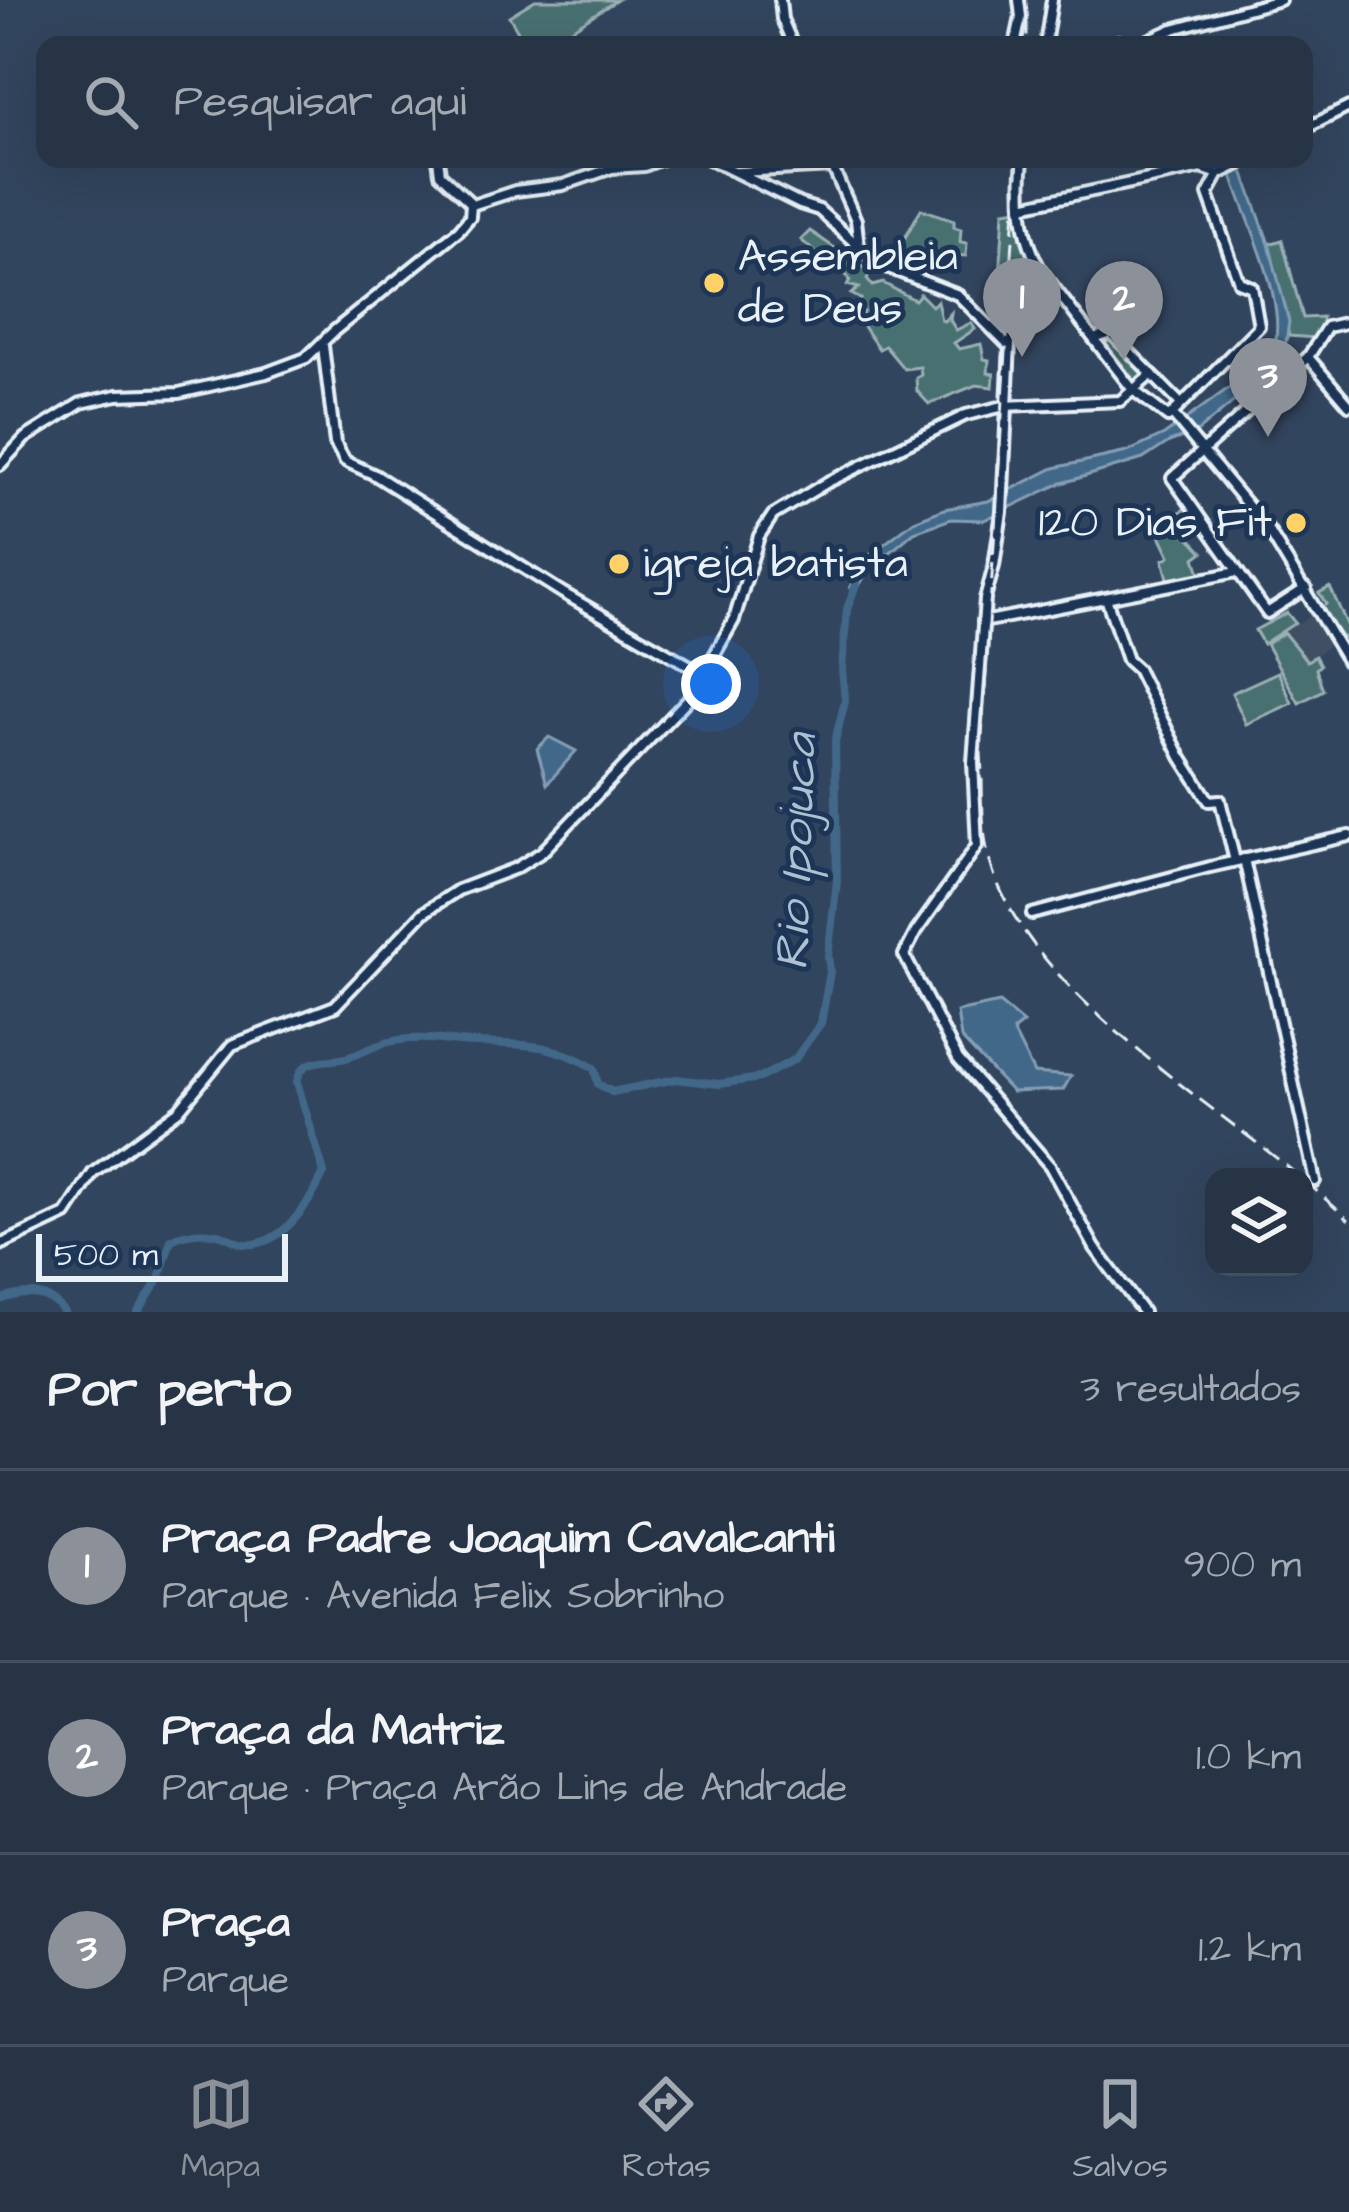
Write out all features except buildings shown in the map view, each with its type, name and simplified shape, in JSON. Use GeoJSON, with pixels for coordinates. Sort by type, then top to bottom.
{"type":"FeatureCollection","features":[{"type":"Feature","properties":{"kind":"street"},"geometry":{"type":"LineString","coordinates":[[780,0],[790,36]]}},
{"type":"Feature","properties":{"kind":"street"},"geometry":{"type":"LineString","coordinates":[[1017,36],[1019,0]]}},
{"type":"Feature","properties":{"kind":"street"},"geometry":{"type":"LineString","coordinates":[[1046,36],[1052,0]]}},
{"type":"Feature","properties":{"kind":"street"},"geometry":{"type":"LineString","coordinates":[[1159,36],[1280,0]]}},
{"type":"Feature","properties":{"kind":"street"},"geometry":{"type":"LineString","coordinates":[[1313,125],[1349,107]]}},
{"type":"Feature","properties":{"kind":"street"},"geometry":{"type":"LineString","coordinates":[[439,168],[472,208]]}},
{"type":"Feature","properties":{"kind":"street"},"geometry":{"type":"LineString","coordinates":[[2,462],[43,425],[81,403],[117,395],[179,393],[266,373],[306,358],[337,328],[436,252],[467,221],[472,208],[515,191],[555,187],[623,168]]}},
{"type":"Feature","properties":{"kind":"street"},"geometry":{"type":"LineString","coordinates":[[728,168],[819,209],[886,269],[958,295],[1009,346]]}},
{"type":"Feature","properties":{"kind":"street"},"geometry":{"type":"LineString","coordinates":[[737,172],[779,168]]}},
{"type":"Feature","properties":{"kind":"street"},"geometry":{"type":"LineString","coordinates":[[833,168],[856,220],[859,247]]}},
{"type":"Feature","properties":{"kind":"street"},"geometry":{"type":"LineString","coordinates":[[1023,168],[1022,206],[1031,254],[1042,273],[1133,390],[1168,417],[1174,416]]}},
{"type":"Feature","properties":{"kind":"street"},"geometry":{"type":"LineString","coordinates":[[1022,206],[1201,168],[1220,174]]}},
{"type":"Feature","properties":{"kind":"street"},"geometry":{"type":"LineString","coordinates":[[1174,416],[1258,326],[1252,289],[1239,282],[1208,194],[1220,174],[1232,168]]}},
{"type":"Feature","properties":{"kind":"street"},"geometry":{"type":"LineString","coordinates":[[1042,273],[1013,296],[1002,512],[983,622],[973,779],[978,842],[904,955],[966,1069],[1050,1166],[1095,1248],[1143,1312]]}},
{"type":"Feature","properties":{"kind":"street"},"geometry":{"type":"LineString","coordinates":[[1306,588],[1267,613],[1172,478],[1308,357],[1327,327],[1349,322]]}},
{"type":"Feature","properties":{"kind":"street"},"geometry":{"type":"LineString","coordinates":[[1094,339],[1111,333],[1181,404]]}},
{"type":"Feature","properties":{"kind":"street"},"geometry":{"type":"LineString","coordinates":[[323,344],[335,443],[345,461],[704,674]]}},
{"type":"Feature","properties":{"kind":"street"},"geometry":{"type":"LineString","coordinates":[[1308,357],[1349,405]]}},
{"type":"Feature","properties":{"kind":"street"},"geometry":{"type":"LineString","coordinates":[[0,1245],[69,1213],[96,1170],[179,1110],[232,1045],[335,1006],[423,913],[458,890],[537,856],[677,713],[704,674],[736,616],[757,542],[773,515],[826,483],[971,412],[1120,401],[1152,374]]}},
{"type":"Feature","properties":{"kind":"street"},"geometry":{"type":"LineString","coordinates":[[1174,416],[1269,531],[1349,664]]}},
{"type":"Feature","properties":{"kind":"street"},"geometry":{"type":"LineString","coordinates":[[983,622],[1238,572]]}},
{"type":"Feature","properties":{"kind":"street"},"geometry":{"type":"LineString","coordinates":[[1106,598],[1132,664],[1195,779],[1209,801],[1220,800],[1239,860],[1315,1181]]}},
{"type":"Feature","properties":{"kind":"street"},"geometry":{"type":"LineString","coordinates":[[1032,914],[1349,836]]}},
{"type":"Feature","properties":{"kind":"shaded area"},"geometry":{"type":"Polygon","coordinates":[[[1313,614],[1332,643],[1285,679],[1265,644],[1313,614]]]}},
{"type":"Feature","properties":{"kind":"green space"},"geometry":{"type":"Polygon","coordinates":[[[535,0],[617,0],[560,36],[521,36],[509,16],[535,0]]]}},
{"type":"Feature","properties":{"kind":"green space"},"geometry":{"type":"Polygon","coordinates":[[[921,209],[954,220],[954,227],[961,229],[960,242],[967,243],[966,256],[954,255],[953,260],[898,250],[921,209]]]}},
{"type":"Feature","properties":{"kind":"green space"},"geometry":{"type":"Polygon","coordinates":[[[1020,209],[1039,273],[1012,294],[1004,338],[997,329],[1004,211],[1020,209]]]}},
{"type":"Feature","properties":{"kind":"green space"},"geometry":{"type":"Polygon","coordinates":[[[810,231],[870,272],[867,279],[872,286],[883,283],[915,300],[920,294],[932,306],[937,301],[941,320],[951,313],[956,330],[971,323],[975,329],[954,343],[959,349],[981,344],[984,359],[989,360],[988,373],[994,374],[993,387],[976,385],[929,404],[917,391],[920,367],[904,369],[885,346],[879,349],[859,321],[864,312],[857,305],[861,299],[851,294],[859,288],[847,285],[850,280],[844,272],[828,271],[825,261],[801,240],[810,231]]]}},
{"type":"Feature","properties":{"kind":"green space"},"geometry":{"type":"Polygon","coordinates":[[[1282,240],[1303,318],[1322,317],[1316,338],[1289,336],[1269,244],[1282,240]]]}},
{"type":"Feature","properties":{"kind":"green space"},"geometry":{"type":"Polygon","coordinates":[[[1110,335],[1149,374],[1133,387],[1097,340],[1110,335]]]}},
{"type":"Feature","properties":{"kind":"green space"},"geometry":{"type":"Polygon","coordinates":[[[1187,507],[1200,525],[1190,538],[1203,552],[1195,558],[1201,576],[1169,582],[1163,560],[1170,556],[1154,523],[1161,518],[1165,523],[1187,507]]]}},
{"type":"Feature","properties":{"kind":"green space"},"geometry":{"type":"Polygon","coordinates":[[[1330,587],[1349,629],[1342,638],[1320,608],[1326,604],[1319,593],[1330,587]]]}},
{"type":"Feature","properties":{"kind":"green space"},"geometry":{"type":"Polygon","coordinates":[[[1287,613],[1295,623],[1263,644],[1255,630],[1287,613]]]}},
{"type":"Feature","properties":{"kind":"green space"},"geometry":{"type":"Polygon","coordinates":[[[1284,633],[1307,661],[1315,656],[1320,665],[1316,669],[1323,690],[1299,703],[1266,644],[1284,633]]]}},
{"type":"Feature","properties":{"kind":"green space"},"geometry":{"type":"Polygon","coordinates":[[[1278,672],[1292,703],[1246,724],[1232,693],[1278,672]]]}},
{"type":"Feature","properties":{"kind":"water"},"geometry":{"type":"Polygon","coordinates":[[[1230,168],[1242,168],[1269,244],[1289,322],[1283,361],[1197,432],[1143,459],[1059,484],[984,520],[951,519],[914,532],[868,571],[857,589],[850,587],[871,554],[914,521],[944,509],[988,501],[1054,468],[1127,452],[1164,435],[1270,358],[1276,338],[1271,287],[1230,168]]]}},
{"type":"Feature","properties":{"kind":"water"},"geometry":{"type":"Polygon","coordinates":[[[549,737],[576,751],[547,784],[537,749],[549,737]]]}},
{"type":"Feature","properties":{"kind":"water"},"geometry":{"type":"Polygon","coordinates":[[[999,1003],[1023,1023],[1013,1031],[1034,1073],[1071,1076],[1063,1090],[1012,1092],[961,1038],[957,1012],[999,1003]]]}},
{"type":"Feature","properties":{"kind":"waterway","name":"Rio Ipojuca"},"geometry":{"type":"LineString","coordinates":[[138,1312],[159,1279],[171,1240],[205,1233],[258,1243],[283,1231],[303,1209],[324,1173],[297,1082],[303,1069],[313,1063],[409,1039],[523,1045],[556,1051],[594,1068],[598,1084],[612,1092],[676,1079],[719,1084],[760,1078],[795,1059],[821,1023],[830,972],[837,881],[835,741],[845,701],[842,669],[847,609],[857,582]]}},
{"type":"Feature","properties":{"kind":"waterway","name":"Rio Ipojuca"},"geometry":{"type":"LineString","coordinates":[[0,1300],[35,1294],[64,1312]]}},
{"type":"Feature","properties":{"kind":"railway"},"geometry":{"type":"LineString","coordinates":[[1027,18],[1027,36]]}},
{"type":"Feature","properties":{"kind":"railway"},"geometry":{"type":"LineString","coordinates":[[1017,168],[981,753],[986,844],[1002,893],[1031,941],[1069,986],[1163,1071],[1288,1168]]}},
{"type":"Feature","properties":{"kind":"railway"},"geometry":{"type":"LineString","coordinates":[[1313,1188],[1349,1220]]}},
{"type":"Feature","properties":{"kind":"place","name":"Assembleia de Deus"},"geometry":{"type":"Point","coordinates":[714,283]}},
{"type":"Feature","properties":{"kind":"place","name":"Praça Padre Joaquim Cavalcanti"},"geometry":{"type":"Point","coordinates":[1022,357]}},
{"type":"Feature","properties":{"kind":"place","name":"Praça da Matriz"},"geometry":{"type":"Point","coordinates":[1124,360]}},
{"type":"Feature","properties":{"kind":"place","name":"Praça"},"geometry":{"type":"Point","coordinates":[1268,437]}},
{"type":"Feature","properties":{"kind":"place","name":"120 Dias Fit"},"geometry":{"type":"Point","coordinates":[1296,523]}},
{"type":"Feature","properties":{"kind":"place","name":"igreja batista"},"geometry":{"type":"Point","coordinates":[619,564]}}]}
